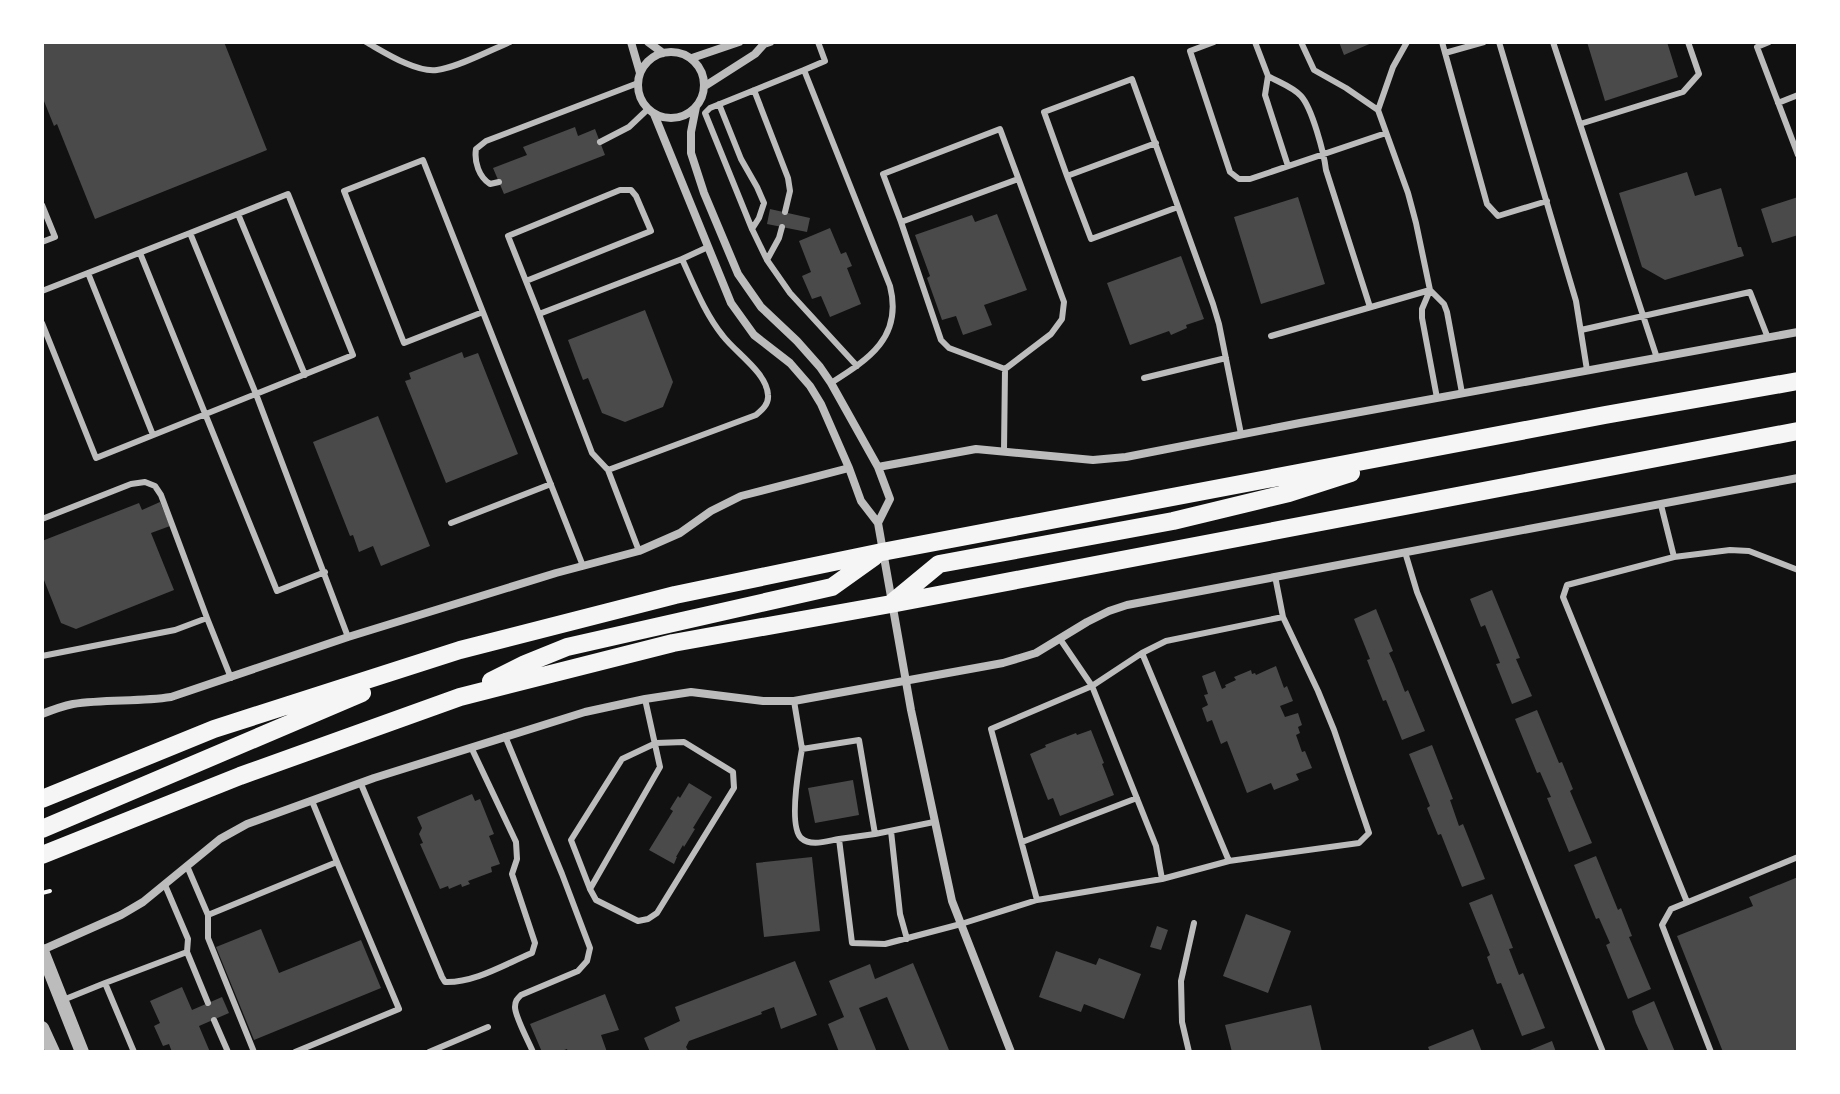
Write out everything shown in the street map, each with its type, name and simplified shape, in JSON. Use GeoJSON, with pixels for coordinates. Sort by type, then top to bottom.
{"type":"FeatureCollection","features":[{"type":"Feature","properties":{"kind":"main road"},"geometry":{"type":"LineString","coordinates":[[42,799],[214,729],[460,650],[675,595],[882,552],[1798,381]]}},
{"type":"Feature","properties":{"kind":"main road"},"geometry":{"type":"LineString","coordinates":[[42,855],[240,776],[460,697],[673,643],[1798,431]]}},
{"type":"Feature","properties":{"kind":"main road"},"geometry":{"type":"LineString","coordinates":[[891,604],[939,564],[1173,521],[1289,493],[1414,451]]}},
{"type":"Feature","properties":{"kind":"main road"},"geometry":{"type":"LineString","coordinates":[[460,697],[567,647],[832,587],[882,552]]}},
{"type":"Feature","properties":{"kind":"main road"},"geometry":{"type":"LineString","coordinates":[[42,829],[460,650]]}},
{"type":"Feature","properties":{"kind":"street"},"geometry":{"type":"LineString","coordinates":[[631,42],[640,73]]}},
{"type":"Feature","properties":{"kind":"street"},"geometry":{"type":"LineString","coordinates":[[648,42],[663,53]]}},
{"type":"Feature","properties":{"kind":"street"},"geometry":{"type":"LineString","coordinates":[[692,58],[739,42]]}},
{"type":"Feature","properties":{"kind":"street"},"geometry":{"type":"LineString","coordinates":[[705,86],[755,54],[763,43]]}},
{"type":"Feature","properties":{"kind":"street"},"geometry":{"type":"LineString","coordinates":[[878,523],[890,499],[878,467],[820,367],[761,307],[738,274],[704,193],[691,153],[691,132],[696,107],[705,86],[704,76],[692,58],[683,53],[663,53],[653,57],[640,73],[638,83],[642,102],[651,112],[731,303],[754,335],[790,363],[810,386],[821,404],[861,501],[878,523],[905,680],[952,901],[1011,1052]]}},
{"type":"Feature","properties":{"kind":"street"},"geometry":{"type":"LineString","coordinates":[[651,112],[665,118],[677,118],[696,107]]}},
{"type":"Feature","properties":{"kind":"street"},"geometry":{"type":"LineString","coordinates":[[878,467],[976,449],[1093,460],[1126,457],[1798,332]]}},
{"type":"Feature","properties":{"kind":"street"},"geometry":{"type":"LineString","coordinates":[[42,714],[69,705],[171,697],[348,637],[639,551],[680,533],[711,511],[741,496],[849,468]]}},
{"type":"Feature","properties":{"kind":"street"},"geometry":{"type":"LineString","coordinates":[[82,1052],[42,951],[143,902],[220,839],[247,824],[471,747],[585,712],[645,699],[691,692],[763,701],[794,701],[1021,659],[1087,622],[1127,605],[1798,478]]}},
{"type":"Feature","properties":{"kind":"street"},"geometry":{"type":"LineString","coordinates":[[42,1028],[53,1052]]}},
{"type":"Feature","properties":{"kind":"lane"},"geometry":{"type":"LineString","coordinates":[[366,42],[397,59],[435,71],[510,42]]}},
{"type":"Feature","properties":{"kind":"lane"},"geometry":{"type":"LineString","coordinates":[[818,42],[825,61],[719,104],[705,113],[767,260],[790,293],[857,366]]}},
{"type":"Feature","properties":{"kind":"lane"},"geometry":{"type":"LineString","coordinates":[[1214,42],[1190,51],[1230,172],[1239,179],[1250,179],[1386,133]]}},
{"type":"Feature","properties":{"kind":"lane"},"geometry":{"type":"LineString","coordinates":[[1255,42],[1268,76],[1265,95],[1288,166]]}},
{"type":"Feature","properties":{"kind":"lane"},"geometry":{"type":"LineString","coordinates":[[1301,42],[1314,70],[1378,110],[1408,193],[1430,290],[1444,304],[1447,312],[1462,393]]}},
{"type":"Feature","properties":{"kind":"lane"},"geometry":{"type":"LineString","coordinates":[[1378,110],[1393,67],[1407,42]]}},
{"type":"Feature","properties":{"kind":"lane"},"geometry":{"type":"LineString","coordinates":[[1442,42],[1487,204],[1498,216],[1547,201]]}},
{"type":"Feature","properties":{"kind":"lane"},"geometry":{"type":"LineString","coordinates":[[1445,53],[1484,42]]}},
{"type":"Feature","properties":{"kind":"lane"},"geometry":{"type":"LineString","coordinates":[[1499,42],[1576,301],[1587,370]]}},
{"type":"Feature","properties":{"kind":"lane"},"geometry":{"type":"LineString","coordinates":[[1553,42],[1657,358]]}},
{"type":"Feature","properties":{"kind":"lane"},"geometry":{"type":"LineString","coordinates":[[1580,124],[1683,92],[1699,74],[1688,42]]}},
{"type":"Feature","properties":{"kind":"lane"},"geometry":{"type":"LineString","coordinates":[[1769,42],[1757,47],[1797,152]]}},
{"type":"Feature","properties":{"kind":"lane"},"geometry":{"type":"LineString","coordinates":[[804,70],[894,300],[894,314],[888,333],[872,355],[831,383]]}},
{"type":"Feature","properties":{"kind":"lane"},"geometry":{"type":"LineString","coordinates":[[1268,76],[1299,93],[1305,102],[1370,307]]}},
{"type":"Feature","properties":{"kind":"lane"},"geometry":{"type":"LineString","coordinates":[[1178,207],[1091,239],[1044,112],[1132,79],[1213,304],[1241,434]]}},
{"type":"Feature","properties":{"kind":"lane"},"geometry":{"type":"LineString","coordinates":[[499,182],[490,184],[483,180],[475,159],[476,149],[486,141],[638,83]]}},
{"type":"Feature","properties":{"kind":"lane"},"geometry":{"type":"LineString","coordinates":[[754,90],[788,178],[790,191],[785,212]]}},
{"type":"Feature","properties":{"kind":"lane"},"geometry":{"type":"LineString","coordinates":[[1778,103],[1798,95]]}},
{"type":"Feature","properties":{"kind":"lane"},"geometry":{"type":"LineString","coordinates":[[719,104],[741,159],[764,203],[752,229]]}},
{"type":"Feature","properties":{"kind":"lane"},"geometry":{"type":"LineString","coordinates":[[600,142],[651,112]]}},
{"type":"Feature","properties":{"kind":"lane"},"geometry":{"type":"LineString","coordinates":[[1000,129],[1064,302],[1062,319],[1051,334],[1005,369],[949,348],[941,340],[883,174],[1000,129]]}},
{"type":"Feature","properties":{"kind":"lane"},"geometry":{"type":"LineString","coordinates":[[1067,176],[1156,143]]}},
{"type":"Feature","properties":{"kind":"lane"},"geometry":{"type":"LineString","coordinates":[[483,312],[404,343],[344,191],[423,160],[551,484],[583,566]]}},
{"type":"Feature","properties":{"kind":"lane"},"geometry":{"type":"LineString","coordinates":[[901,222],[1018,179]]}},
{"type":"Feature","properties":{"kind":"lane"},"geometry":{"type":"LineString","coordinates":[[526,281],[651,231],[636,196],[631,190],[620,190],[508,236],[592,453],[608,470],[639,551]]}},
{"type":"Feature","properties":{"kind":"lane"},"geometry":{"type":"LineString","coordinates":[[42,291],[288,194],[353,355],[96,458],[42,323]]}},
{"type":"Feature","properties":{"kind":"lane"},"geometry":{"type":"LineString","coordinates":[[42,205],[55,237],[42,242]]}},
{"type":"Feature","properties":{"kind":"lane"},"geometry":{"type":"LineString","coordinates":[[238,214],[305,375]]}},
{"type":"Feature","properties":{"kind":"lane"},"geometry":{"type":"LineString","coordinates":[[767,260],[782,227]]}},
{"type":"Feature","properties":{"kind":"lane"},"geometry":{"type":"LineString","coordinates":[[190,233],[256,394],[348,637]]}},
{"type":"Feature","properties":{"kind":"lane"},"geometry":{"type":"LineString","coordinates":[[539,314],[708,247]]}},
{"type":"Feature","properties":{"kind":"lane"},"geometry":{"type":"LineString","coordinates":[[140,253],[277,591],[325,572]]}},
{"type":"Feature","properties":{"kind":"lane"},"geometry":{"type":"LineString","coordinates":[[608,470],[756,415],[764,408],[769,396],[764,379],[722,336],[682,259]]}},
{"type":"Feature","properties":{"kind":"lane"},"geometry":{"type":"LineString","coordinates":[[88,273],[153,435]]}},
{"type":"Feature","properties":{"kind":"lane"},"geometry":{"type":"LineString","coordinates":[[1271,336],[1430,290]]}},
{"type":"Feature","properties":{"kind":"lane"},"geometry":{"type":"LineString","coordinates":[[1430,290],[1422,309],[1422,318],[1437,398]]}},
{"type":"Feature","properties":{"kind":"lane"},"geometry":{"type":"LineString","coordinates":[[1581,330],[1750,292],[1768,338]]}},
{"type":"Feature","properties":{"kind":"lane"},"geometry":{"type":"LineString","coordinates":[[1144,378],[1226,358]]}},
{"type":"Feature","properties":{"kind":"lane"},"geometry":{"type":"LineString","coordinates":[[1004,451],[1005,369]]}},
{"type":"Feature","properties":{"kind":"lane"},"geometry":{"type":"LineString","coordinates":[[42,519],[131,484],[145,482],[155,486],[231,678]]}},
{"type":"Feature","properties":{"kind":"lane"},"geometry":{"type":"LineString","coordinates":[[451,523],[551,484]]}},
{"type":"Feature","properties":{"kind":"lane"},"geometry":{"type":"LineString","coordinates":[[1661,505],[1674,557]]}},
{"type":"Feature","properties":{"kind":"lane"},"geometry":{"type":"LineString","coordinates":[[1687,902],[1563,597],[1567,585],[1674,557],[1730,550],[1749,551],[1798,570]]}},
{"type":"Feature","properties":{"kind":"lane"},"geometry":{"type":"LineString","coordinates":[[1405,552],[1417,592],[1603,1052]]}},
{"type":"Feature","properties":{"kind":"lane"},"geometry":{"type":"LineString","coordinates":[[839,839],[852,943],[885,944],[1037,900],[1162,879],[1229,861],[1359,843],[1369,833],[1334,730],[1283,617],[1275,576]]}},
{"type":"Feature","properties":{"kind":"lane"},"geometry":{"type":"LineString","coordinates":[[1037,900],[991,729],[1092,686],[1166,641],[1283,617]]}},
{"type":"Feature","properties":{"kind":"lane"},"geometry":{"type":"LineString","coordinates":[[42,656],[175,630],[207,618]]}},
{"type":"Feature","properties":{"kind":"lane"},"geometry":{"type":"LineString","coordinates":[[1060,639],[1092,686],[1156,846],[1162,879]]}},
{"type":"Feature","properties":{"kind":"lane"},"geometry":{"type":"LineString","coordinates":[[1142,653],[1229,861]]}},
{"type":"Feature","properties":{"kind":"lane"},"geometry":{"type":"LineString","coordinates":[[590,889],[660,767],[645,699]]}},
{"type":"Feature","properties":{"kind":"lane"},"geometry":{"type":"LineString","coordinates":[[794,701],[802,749],[794,803],[797,831],[801,838],[811,843],[934,822]]}},
{"type":"Feature","properties":{"kind":"lane"},"geometry":{"type":"LineString","coordinates":[[505,736],[590,948],[587,961],[578,971],[521,995],[517,1000],[517,1014],[533,1052]]}},
{"type":"Feature","properties":{"kind":"lane"},"geometry":{"type":"LineString","coordinates":[[802,749],[859,740],[875,834]]}},
{"type":"Feature","properties":{"kind":"lane"},"geometry":{"type":"LineString","coordinates":[[684,742],[733,772],[734,788],[657,913],[638,921],[596,900],[590,889],[571,840],[622,759],[656,743],[684,742]]}},
{"type":"Feature","properties":{"kind":"lane"},"geometry":{"type":"LineString","coordinates":[[361,784],[445,982],[479,976],[532,953],[535,943],[512,874],[517,859],[516,842],[471,747]]}},
{"type":"Feature","properties":{"kind":"lane"},"geometry":{"type":"LineString","coordinates":[[1022,842],[1137,798]]}},
{"type":"Feature","properties":{"kind":"lane"},"geometry":{"type":"LineString","coordinates":[[295,1052],[399,1009],[312,801]]}},
{"type":"Feature","properties":{"kind":"lane"},"geometry":{"type":"LineString","coordinates":[[891,831],[900,914],[907,939]]}},
{"type":"Feature","properties":{"kind":"lane"},"geometry":{"type":"LineString","coordinates":[[1711,1052],[1662,925],[1671,909],[1798,857]]}},
{"type":"Feature","properties":{"kind":"lane"},"geometry":{"type":"LineString","coordinates":[[208,915],[337,862]]}},
{"type":"Feature","properties":{"kind":"lane"},"geometry":{"type":"LineString","coordinates":[[187,866],[208,915],[208,938],[254,1052]]}},
{"type":"Feature","properties":{"kind":"lane"},"geometry":{"type":"LineString","coordinates":[[165,885],[188,939],[187,952],[208,1003]]}},
{"type":"Feature","properties":{"kind":"lane"},"geometry":{"type":"LineString","coordinates":[[1189,1052],[1182,1022],[1181,981],[1194,923]]}},
{"type":"Feature","properties":{"kind":"lane"},"geometry":{"type":"LineString","coordinates":[[61,1001],[187,952]]}},
{"type":"Feature","properties":{"kind":"lane"},"geometry":{"type":"LineString","coordinates":[[105,983],[134,1052]]}},
{"type":"Feature","properties":{"kind":"lane"},"geometry":{"type":"LineString","coordinates":[[214,1020],[228,1052]]}},
{"type":"Feature","properties":{"kind":"lane"},"geometry":{"type":"LineString","coordinates":[[429,1052],[488,1027]]}},
{"type":"Feature","properties":{"kind":"path"},"geometry":{"type":"LineString","coordinates":[[42,893],[50,891]]}},
{"type":"Feature","properties":{"kind":"building"},"geometry":{"type":"Polygon","coordinates":[[[42,42],[224,42],[267,150],[95,219],[57,124],[54,126],[42,96],[42,42]]]}},
{"type":"Feature","properties":{"kind":"building"},"geometry":{"type":"Polygon","coordinates":[[[1339,42],[1374,42],[1344,55],[1339,42]]]}},
{"type":"Feature","properties":{"kind":"building"},"geometry":{"type":"Polygon","coordinates":[[[1587,42],[1667,42],[1678,77],[1605,101],[1587,42]]]}},
{"type":"Feature","properties":{"kind":"building"},"geometry":{"type":"Polygon","coordinates":[[[575,127],[578,136],[595,129],[605,155],[504,194],[493,168],[527,155],[523,147],[575,127]]]}},
{"type":"Feature","properties":{"kind":"building"},"geometry":{"type":"Polygon","coordinates":[[[1687,172],[1695,196],[1721,188],[1738,247],[1741,247],[1744,256],[1665,280],[1642,267],[1619,193],[1687,172]]]}},
{"type":"Feature","properties":{"kind":"building"},"geometry":{"type":"Polygon","coordinates":[[[1298,197],[1325,284],[1261,304],[1234,217],[1298,197]]]}},
{"type":"Feature","properties":{"kind":"building"},"geometry":{"type":"Polygon","coordinates":[[[1798,197],[1798,235],[1772,243],[1761,209],[1798,197]]]}},
{"type":"Feature","properties":{"kind":"building"},"geometry":{"type":"Polygon","coordinates":[[[770,209],[810,218],[807,232],[767,224],[770,209]]]}},
{"type":"Feature","properties":{"kind":"building"},"geometry":{"type":"Polygon","coordinates":[[[997,214],[1027,290],[984,305],[992,325],[963,335],[956,316],[942,320],[915,235],[972,215],[975,222],[997,214]]]}},
{"type":"Feature","properties":{"kind":"building"},"geometry":{"type":"Polygon","coordinates":[[[830,228],[841,254],[846,252],[852,266],[847,268],[861,304],[830,317],[821,296],[812,299],[802,276],[811,272],[799,241],[830,228]]]}},
{"type":"Feature","properties":{"kind":"building"},"geometry":{"type":"Polygon","coordinates":[[[1181,256],[1204,319],[1186,325],[1187,328],[1171,335],[1169,331],[1130,345],[1107,283],[1181,256]]]}},
{"type":"Feature","properties":{"kind":"building"},"geometry":{"type":"Polygon","coordinates":[[[645,310],[673,382],[663,407],[625,422],[602,413],[588,378],[583,380],[568,340],[645,310]]]}},
{"type":"Feature","properties":{"kind":"building"},"geometry":{"type":"Polygon","coordinates":[[[462,352],[464,358],[478,353],[518,454],[446,483],[405,381],[411,379],[409,373],[462,352]]]}},
{"type":"Feature","properties":{"kind":"building"},"geometry":{"type":"Polygon","coordinates":[[[378,416],[430,546],[381,566],[373,546],[359,552],[353,535],[350,536],[313,442],[378,416]]]}},
{"type":"Feature","properties":{"kind":"building"},"geometry":{"type":"Polygon","coordinates":[[[160,502],[170,526],[151,533],[174,590],[76,629],[61,623],[42,575],[42,541],[139,503],[142,510],[160,502]]]}},
{"type":"Feature","properties":{"kind":"building"},"geometry":{"type":"Polygon","coordinates":[[[1492,590],[1532,696],[1512,704],[1485,625],[1481,627],[1470,599],[1492,590]]]}},
{"type":"Feature","properties":{"kind":"building"},"geometry":{"type":"Polygon","coordinates":[[[1376,609],[1393,651],[1389,653],[1425,731],[1402,740],[1386,700],[1383,701],[1354,619],[1376,609]]]}},
{"type":"Feature","properties":{"kind":"building"},"geometry":{"type":"Polygon","coordinates":[[[1276,666],[1284,688],[1287,686],[1293,701],[1280,706],[1285,717],[1298,713],[1302,725],[1298,727],[1300,733],[1296,735],[1312,768],[1296,774],[1299,780],[1274,790],[1271,783],[1247,793],[1227,741],[1221,744],[1212,720],[1207,722],[1202,708],[1208,705],[1204,695],[1208,694],[1202,676],[1215,671],[1222,689],[1236,680],[1234,677],[1251,670],[1256,675],[1276,666]]]}},
{"type":"Feature","properties":{"kind":"building"},"geometry":{"type":"Polygon","coordinates":[[[1537,710],[1559,763],[1562,762],[1573,789],[1570,791],[1592,843],[1569,852],[1547,798],[1551,797],[1540,772],[1537,773],[1515,719],[1537,710]]]}},
{"type":"Feature","properties":{"kind":"building"},"geometry":{"type":"Polygon","coordinates":[[[1091,730],[1114,795],[1060,816],[1053,798],[1048,800],[1030,754],[1045,745],[1091,730]]]}},
{"type":"Feature","properties":{"kind":"building"},"geometry":{"type":"Polygon","coordinates":[[[1432,745],[1453,799],[1450,800],[1459,826],[1463,824],[1485,879],[1462,887],[1427,808],[1430,806],[1409,754],[1432,745]]]}},
{"type":"Feature","properties":{"kind":"building"},"geometry":{"type":"Polygon","coordinates":[[[853,780],[859,815],[815,823],[808,788],[853,780]]]}},
{"type":"Feature","properties":{"kind":"building"},"geometry":{"type":"Polygon","coordinates":[[[689,783],[712,797],[674,864],[649,850],[673,811],[670,809],[689,783]]]}},
{"type":"Feature","properties":{"kind":"building"},"geometry":{"type":"Polygon","coordinates":[[[472,794],[475,801],[480,799],[494,834],[489,836],[500,864],[491,867],[492,872],[468,881],[470,884],[440,889],[420,844],[423,843],[419,834],[422,828],[417,817],[472,794]]]}},
{"type":"Feature","properties":{"kind":"building"},"geometry":{"type":"Polygon","coordinates":[[[1596,856],[1618,910],[1621,908],[1632,936],[1629,937],[1651,989],[1628,999],[1606,945],[1610,943],[1599,918],[1596,919],[1574,865],[1596,856]]]}},
{"type":"Feature","properties":{"kind":"building"},"geometry":{"type":"Polygon","coordinates":[[[812,857],[820,931],[764,937],[756,863],[812,857]]]}},
{"type":"Feature","properties":{"kind":"building"},"geometry":{"type":"Polygon","coordinates":[[[1798,877],[1798,1052],[1723,1052],[1677,936],[1753,906],[1749,897],[1798,877]]]}},
{"type":"Feature","properties":{"kind":"building"},"geometry":{"type":"Polygon","coordinates":[[[1492,894],[1513,948],[1509,949],[1519,975],[1523,973],[1545,1028],[1522,1036],[1501,983],[1497,984],[1487,957],[1490,955],[1469,903],[1492,894]]]}},
{"type":"Feature","properties":{"kind":"building"},"geometry":{"type":"Polygon","coordinates":[[[1246,914],[1291,931],[1268,993],[1223,976],[1246,914]]]}},
{"type":"Feature","properties":{"kind":"building"},"geometry":{"type":"Polygon","coordinates":[[[1157,926],[1168,930],[1161,950],[1150,947],[1157,926]]]}},
{"type":"Feature","properties":{"kind":"building"},"geometry":{"type":"Polygon","coordinates":[[[261,929],[279,973],[361,940],[381,988],[254,1040],[216,947],[261,929]]]}},
{"type":"Feature","properties":{"kind":"building"},"geometry":{"type":"Polygon","coordinates":[[[1056,951],[1096,965],[1099,958],[1141,974],[1124,1019],[1084,1004],[1081,1012],[1039,997],[1056,951]]]}},
{"type":"Feature","properties":{"kind":"building"},"geometry":{"type":"Polygon","coordinates":[[[795,961],[817,1015],[781,1029],[774,1007],[689,1041],[686,1047],[689,1052],[650,1052],[644,1038],[680,1021],[675,1007],[795,961]]]}},
{"type":"Feature","properties":{"kind":"building"},"geometry":{"type":"Polygon","coordinates":[[[913,963],[949,1050],[910,1052],[887,997],[859,1008],[877,1052],[839,1052],[828,1024],[844,1017],[829,981],[870,964],[875,979],[913,963]]]}},
{"type":"Feature","properties":{"kind":"building"},"geometry":{"type":"Polygon","coordinates":[[[182,987],[192,1010],[222,997],[229,1013],[199,1026],[210,1052],[172,1052],[169,1044],[163,1046],[154,1026],[160,1023],[150,1001],[182,987]]]}},
{"type":"Feature","properties":{"kind":"building"},"geometry":{"type":"Polygon","coordinates":[[[605,994],[619,1030],[601,1035],[607,1052],[568,1052],[567,1049],[542,1052],[530,1024],[605,994]]]}},
{"type":"Feature","properties":{"kind":"building"},"geometry":{"type":"Polygon","coordinates":[[[1654,1001],[1675,1052],[1649,1052],[1636,1023],[1632,1011],[1654,1001]]]}},
{"type":"Feature","properties":{"kind":"building"},"geometry":{"type":"Polygon","coordinates":[[[1311,1005],[1322,1052],[1232,1052],[1225,1025],[1311,1005]]]}},
{"type":"Feature","properties":{"kind":"building"},"geometry":{"type":"Polygon","coordinates":[[[1473,1029],[1482,1052],[1430,1052],[1428,1047],[1473,1029]]]}},
{"type":"Feature","properties":{"kind":"building"},"geometry":{"type":"Polygon","coordinates":[[[1552,1041],[1556,1052],[1525,1052],[1552,1041]]]}}]}
